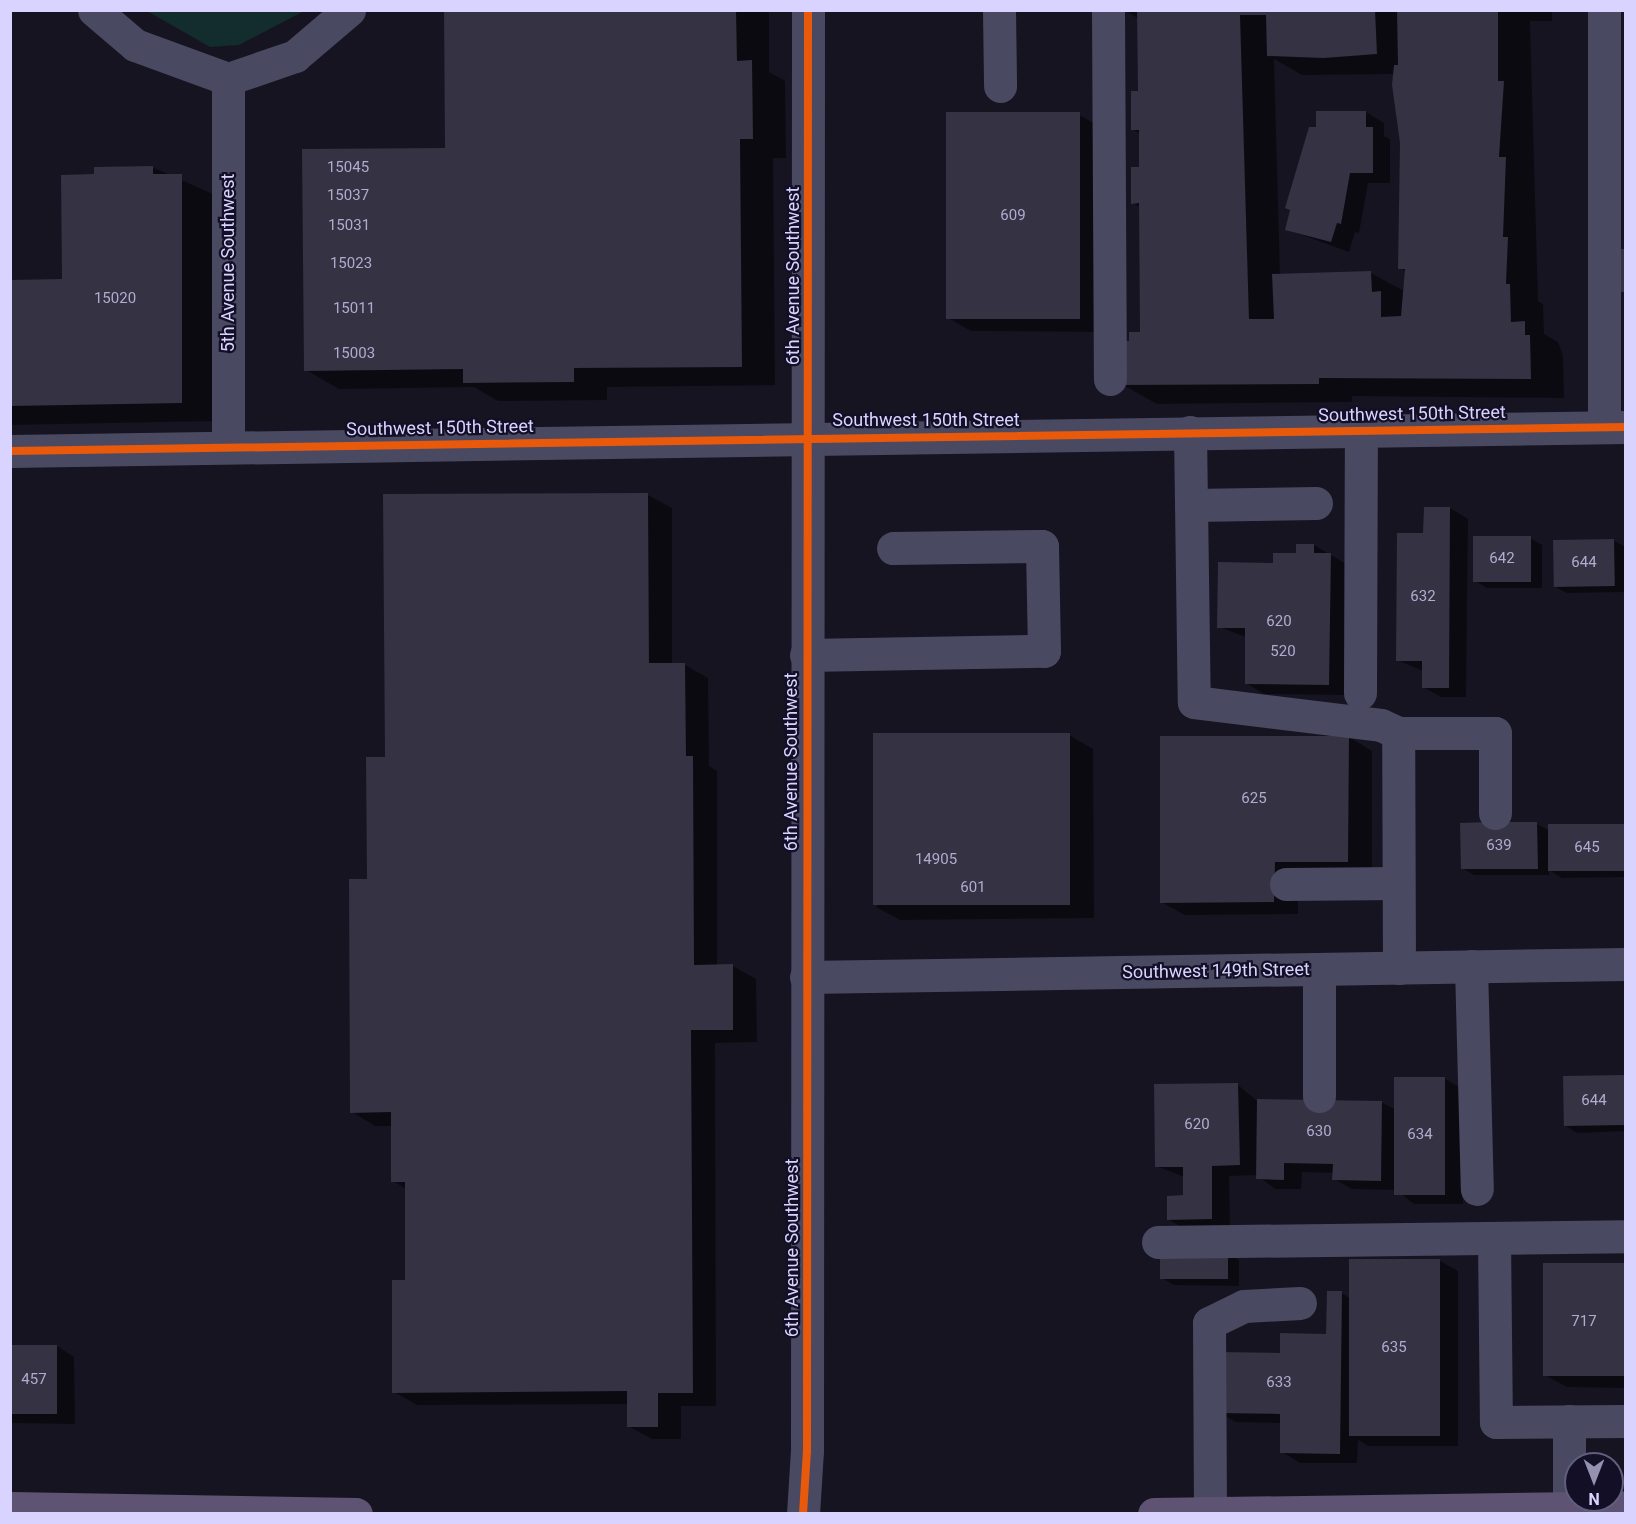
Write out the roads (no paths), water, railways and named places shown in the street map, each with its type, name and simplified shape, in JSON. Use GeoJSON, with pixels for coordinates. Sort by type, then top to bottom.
{"type":"FeatureCollection","features":[{"type":"Feature","properties":{"kind":"main road"},"geometry":{"type":"LineString","coordinates":[[10,1508],[356,1514]]}},
{"type":"Feature","properties":{"kind":"main road"},"geometry":{"type":"LineString","coordinates":[[1154,1514],[1564,1508]]}},
{"type":"Feature","properties":{"kind":"street"},"geometry":{"type":"LineString","coordinates":[[94,10],[135,45],[228,79],[295,57],[349,10]]}},
{"type":"Feature","properties":{"kind":"street","name":"6th Avenue Southwest"},"geometry":{"type":"LineString","coordinates":[[803,1514],[807,1451],[808,10]]}},
{"type":"Feature","properties":{"kind":"street"},"geometry":{"type":"LineString","coordinates":[[999,10],[1000,86]]}},
{"type":"Feature","properties":{"kind":"street"},"geometry":{"type":"LineString","coordinates":[[1108,10],[1110,379]]}},
{"type":"Feature","properties":{"kind":"street"},"geometry":{"type":"LineString","coordinates":[[1604,10],[1615,427]]}},
{"type":"Feature","properties":{"kind":"street","name":"5th Avenue Southwest"},"geometry":{"type":"LineString","coordinates":[[228,79],[228,447]]}},
{"type":"Feature","properties":{"kind":"street","name":"Southwest 150th Street"},"geometry":{"type":"LineString","coordinates":[[10,451],[808,435],[1615,427]]}},
{"type":"Feature","properties":{"kind":"street"},"geometry":{"type":"LineString","coordinates":[[1360,693],[1361,430]]}},
{"type":"Feature","properties":{"kind":"street"},"geometry":{"type":"LineString","coordinates":[[1190,432],[1194,702],[1381,725],[1398,733],[1495,733],[1496,813]]}},
{"type":"Feature","properties":{"kind":"street"},"geometry":{"type":"LineString","coordinates":[[1191,505],[1316,503]]}},
{"type":"Feature","properties":{"kind":"street"},"geometry":{"type":"LineString","coordinates":[[807,655],[1044,651],[1042,546],[892,548]]}},
{"type":"Feature","properties":{"kind":"street"},"geometry":{"type":"LineString","coordinates":[[1398,733],[1399,968]]}},
{"type":"Feature","properties":{"kind":"street"},"geometry":{"type":"LineString","coordinates":[[1286,884],[1398,883]]}},
{"type":"Feature","properties":{"kind":"street","name":"Southwest 149th Street"},"geometry":{"type":"LineString","coordinates":[[806,977],[1626,964]]}},
{"type":"Feature","properties":{"kind":"street"},"geometry":{"type":"LineString","coordinates":[[1471,966],[1477,1189]]}},
{"type":"Feature","properties":{"kind":"street"},"geometry":{"type":"LineString","coordinates":[[1319,969],[1319,1096]]}},
{"type":"Feature","properties":{"kind":"street"},"geometry":{"type":"LineString","coordinates":[[1158,1242],[1626,1236]]}},
{"type":"Feature","properties":{"kind":"street"},"geometry":{"type":"LineString","coordinates":[[1494,1238],[1496,1422],[1626,1420]]}},
{"type":"Feature","properties":{"kind":"street"},"geometry":{"type":"LineString","coordinates":[[1210,1513],[1209,1323],[1244,1306],[1300,1303]]}},
{"type":"Feature","properties":{"kind":"street"},"geometry":{"type":"LineString","coordinates":[[1569,1421],[1569,1452]]}}]}
